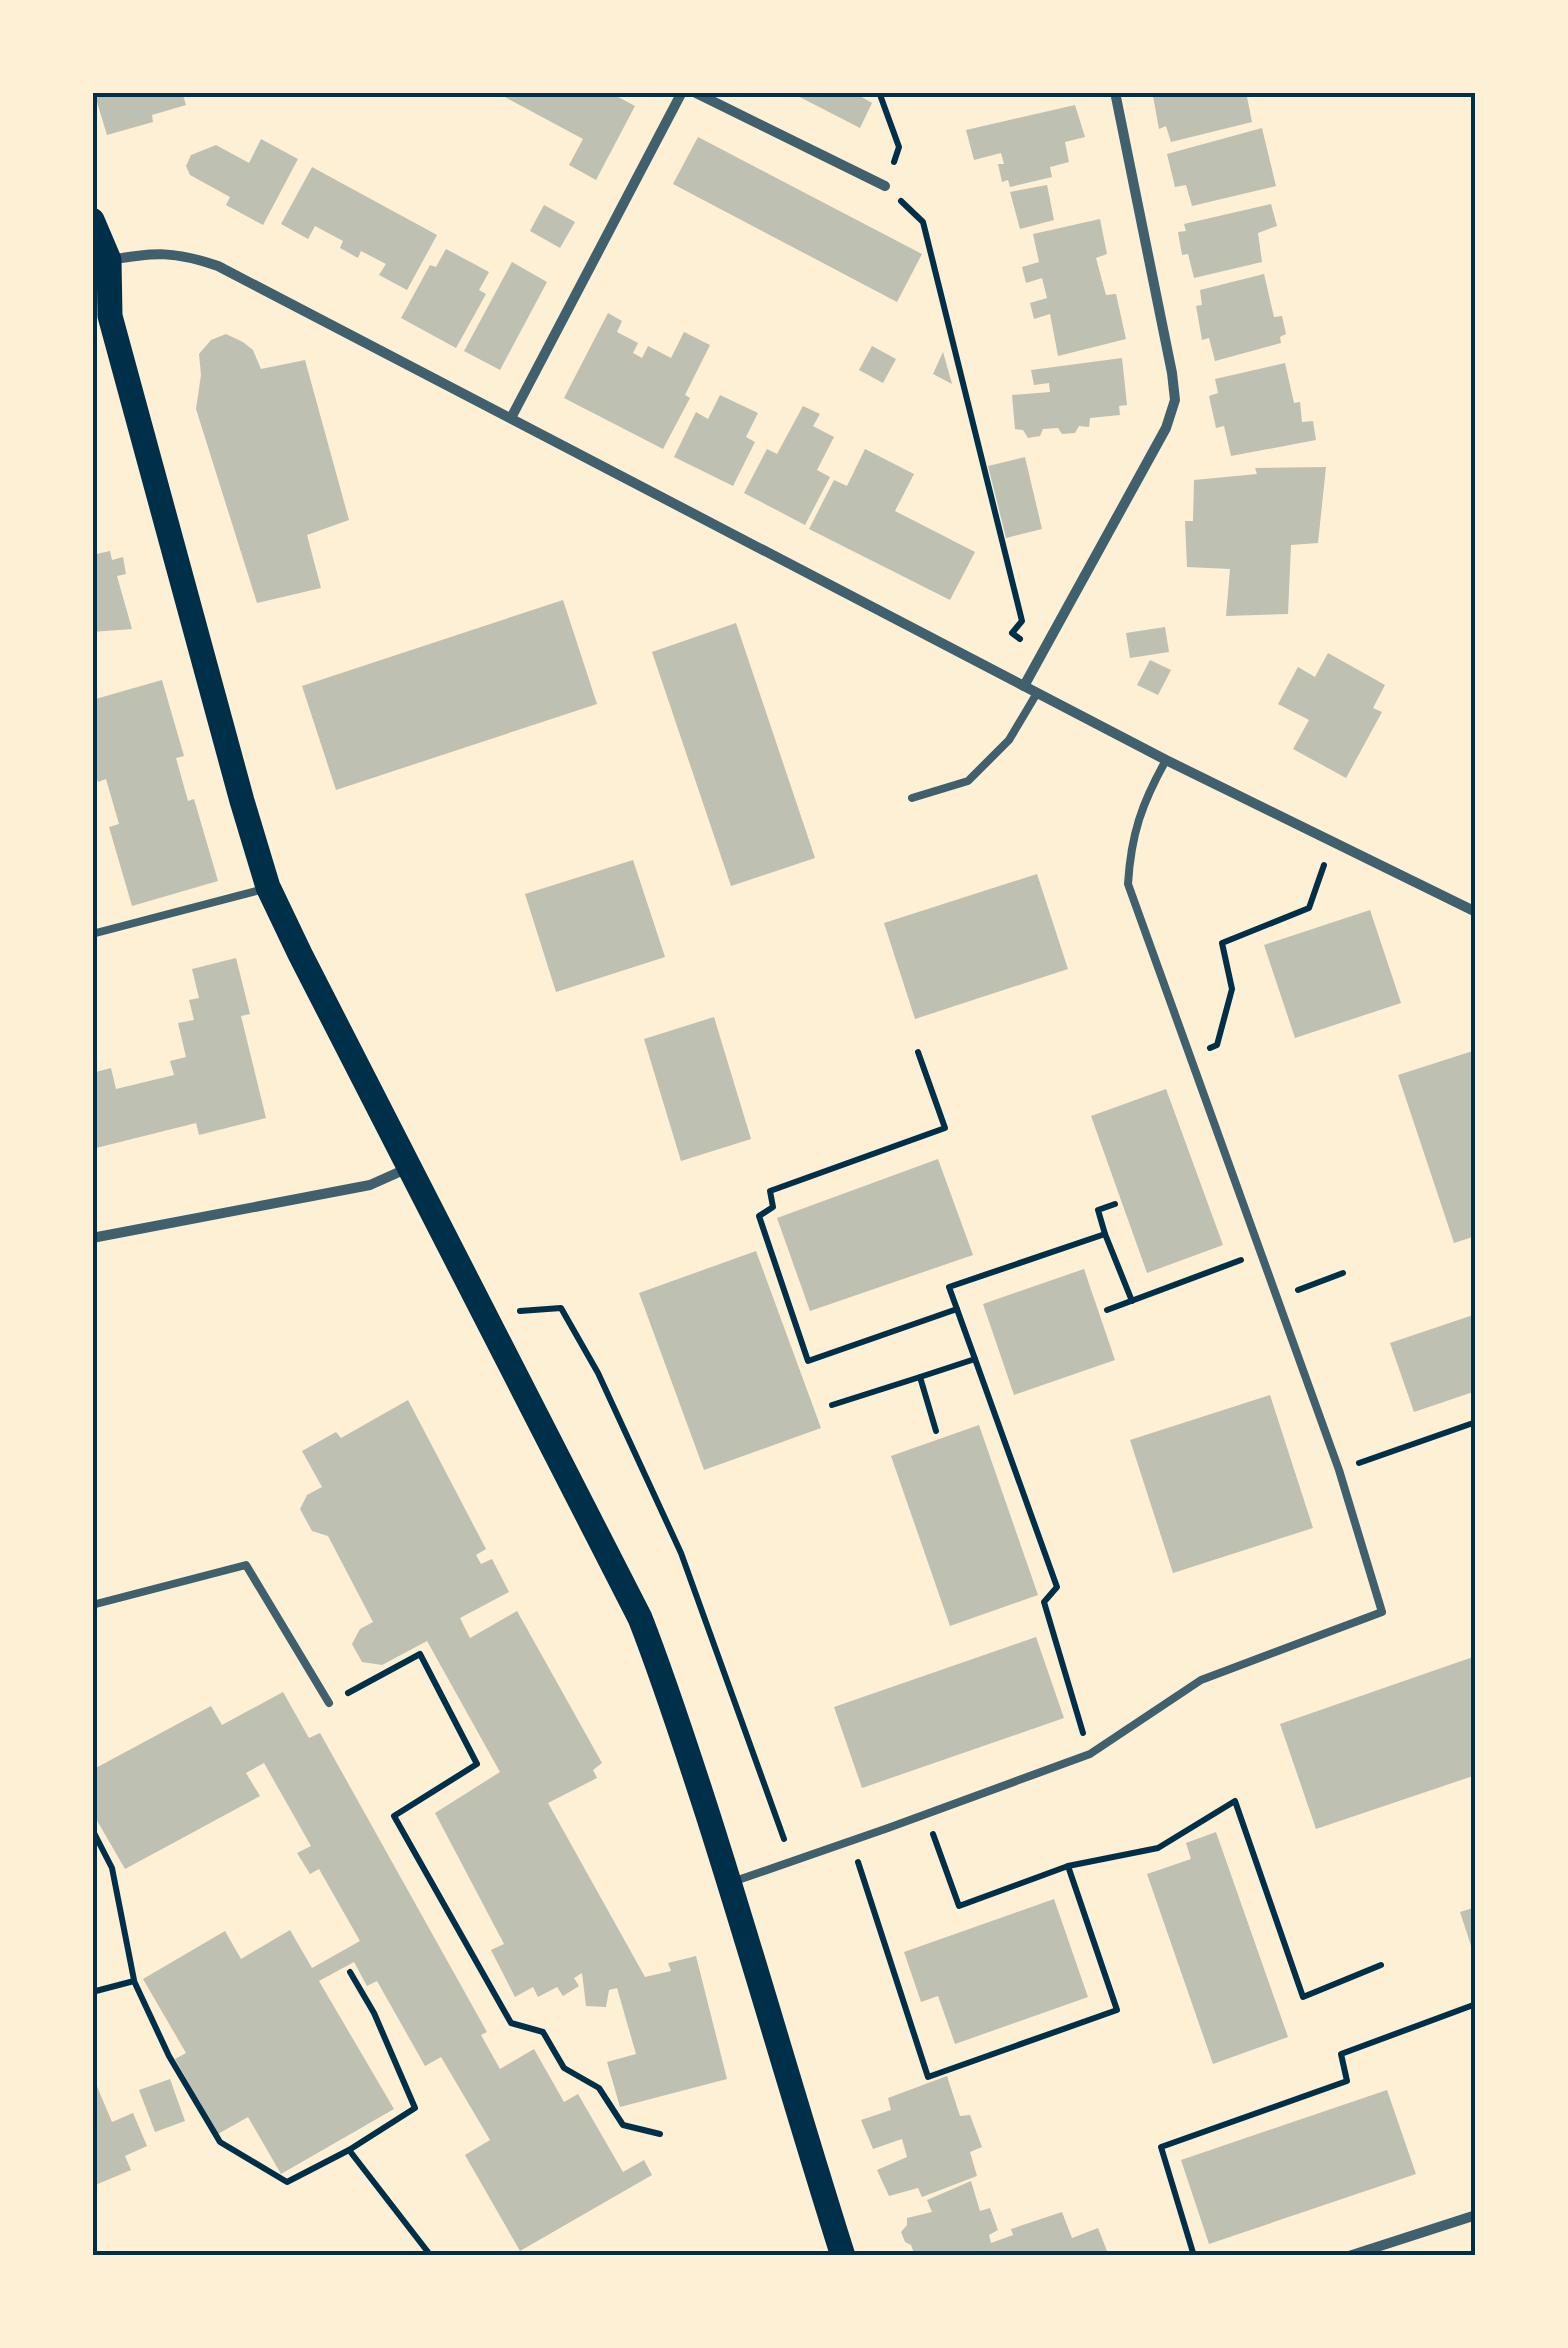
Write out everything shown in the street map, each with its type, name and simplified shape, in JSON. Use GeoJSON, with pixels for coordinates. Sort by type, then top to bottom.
{"type":"FeatureCollection","features":[{"type":"Feature","properties":{"kind":"main road"},"geometry":{"type":"LineString","coordinates":[[92,220],[109,260],[110,316],[268,888],[640,1618],[664,1677],[751,1948],[842,2256]]}},
{"type":"Feature","properties":{"kind":"street"},"geometry":{"type":"LineString","coordinates":[[510,418],[682,92]]}},
{"type":"Feature","properties":{"kind":"street"},"geometry":{"type":"LineString","coordinates":[[694,92],[885,186]]}},
{"type":"Feature","properties":{"kind":"street"},"geometry":{"type":"LineString","coordinates":[[1024,686],[1166,428],[1175,400],[1115,92]]}},
{"type":"Feature","properties":{"kind":"street"},"geometry":{"type":"LineString","coordinates":[[109,260],[156,252],[188,255],[218,266],[1166,760],[1476,912]]}},
{"type":"Feature","properties":{"kind":"street"},"geometry":{"type":"LineString","coordinates":[[92,1238],[370,1185],[410,1167]]}},
{"type":"Feature","properties":{"kind":"street"},"geometry":{"type":"LineString","coordinates":[[1349,2256],[1476,2215]]}},
{"type":"Feature","properties":{"kind":"lane"},"geometry":{"type":"LineString","coordinates":[[912,798],[968,781],[1009,740],[1037,693]]}},
{"type":"Feature","properties":{"kind":"lane"},"geometry":{"type":"LineString","coordinates":[[730,1882],[1090,1754],[1201,1680],[1382,1612],[1339,1470],[1128,884],[1130,847],[1147,795],[1166,760]]}},
{"type":"Feature","properties":{"kind":"lane"},"geometry":{"type":"LineString","coordinates":[[92,934],[268,888]]}},
{"type":"Feature","properties":{"kind":"lane"},"geometry":{"type":"LineString","coordinates":[[92,1605],[246,1565],[329,1703]]}},
{"type":"Feature","properties":{"kind":"path"},"geometry":{"type":"LineString","coordinates":[[879,92],[899,147],[885,186],[923,222],[1022,621],[1012,633],[1042,654]]}},
{"type":"Feature","properties":{"kind":"path"},"geometry":{"type":"LineString","coordinates":[[1192,1058],[1218,1045],[1232,989],[1222,943],[1309,908],[1332,842]]}},
{"type":"Feature","properties":{"kind":"path"},"geometry":{"type":"LineString","coordinates":[[918,1052],[945,1128],[770,1191],[774,1207],[759,1216],[808,1361],[957,1309]]}},
{"type":"Feature","properties":{"kind":"path"},"geometry":{"type":"LineString","coordinates":[[1115,1204],[1098,1210],[1132,1301]]}},
{"type":"Feature","properties":{"kind":"path"},"geometry":{"type":"LineString","coordinates":[[1090,1754],[1044,1602],[1057,1588],[949,1287],[1105,1234]]}},
{"type":"Feature","properties":{"kind":"path"},"geometry":{"type":"LineString","coordinates":[[1107,1310],[1261,1252]]}},
{"type":"Feature","properties":{"kind":"path"},"geometry":{"type":"LineString","coordinates":[[1278,1298],[1343,1273]]}},
{"type":"Feature","properties":{"kind":"path"},"geometry":{"type":"LineString","coordinates":[[484,1313],[561,1308],[598,1373],[681,1553],[791,1860]]}},
{"type":"Feature","properties":{"kind":"path"},"geometry":{"type":"LineString","coordinates":[[832,1405],[976,1359]]}},
{"type":"Feature","properties":{"kind":"path"},"geometry":{"type":"LineString","coordinates":[[920,1377],[936,1431]]}},
{"type":"Feature","properties":{"kind":"path"},"geometry":{"type":"LineString","coordinates":[[1339,1470],[1476,1422]]}},
{"type":"Feature","properties":{"kind":"path"},"geometry":{"type":"LineString","coordinates":[[329,1703],[420,1654],[477,1764],[394,1816],[511,2023],[543,2032],[564,2068],[599,2088],[622,2125],[660,2134]]}},
{"type":"Feature","properties":{"kind":"path"},"geometry":{"type":"LineString","coordinates":[[926,1814],[959,1906],[1068,1866],[1158,1848],[1235,1801],[1303,1997],[1381,1965]]}},
{"type":"Feature","properties":{"kind":"path"},"geometry":{"type":"LineString","coordinates":[[92,1828],[112,1868],[134,1981],[170,2056],[220,2142],[287,2182],[349,2150],[415,2108],[374,2013],[350,1972]]}},
{"type":"Feature","properties":{"kind":"path"},"geometry":{"type":"LineString","coordinates":[[852,1840],[928,2077],[1118,2010],[1068,1866]]}},
{"type":"Feature","properties":{"kind":"path"},"geometry":{"type":"LineString","coordinates":[[92,1992],[134,1981]]}},
{"type":"Feature","properties":{"kind":"path"},"geometry":{"type":"LineString","coordinates":[[1194,2256],[1162,2146],[1347,2081],[1341,2054],[1476,2004]]}},
{"type":"Feature","properties":{"kind":"path"},"geometry":{"type":"LineString","coordinates":[[349,2150],[431,2256]]}},
{"type":"Feature","properties":{"kind":"building"},"geometry":{"type":"Polygon","coordinates":[[[94,92],[182,92],[186,105],[152,115],[153,122],[107,135],[94,92]]]}},
{"type":"Feature","properties":{"kind":"building"},"geometry":{"type":"Polygon","coordinates":[[[504,92],[609,92],[635,106],[596,180],[569,165],[583,139],[503,96],[504,92]]]}},
{"type":"Feature","properties":{"kind":"building"},"geometry":{"type":"Polygon","coordinates":[[[790,92],[853,92],[872,103],[860,128],[790,92]]]}},
{"type":"Feature","properties":{"kind":"building"},"geometry":{"type":"Polygon","coordinates":[[[1160,92],[1246,92],[1252,122],[1171,142],[1166,126],[1159,129],[1153,96],[1161,96],[1160,92]]]}},
{"type":"Feature","properties":{"kind":"building"},"geometry":{"type":"Polygon","coordinates":[[[1075,105],[1085,137],[1065,142],[1069,162],[1050,167],[1052,177],[1010,187],[1008,180],[1002,182],[998,164],[1004,164],[1001,153],[974,160],[966,130],[1075,105]]]}},
{"type":"Feature","properties":{"kind":"building"},"geometry":{"type":"Polygon","coordinates":[[[1262,128],[1276,186],[1192,206],[1186,185],[1175,187],[1167,154],[1262,128]]]}},
{"type":"Feature","properties":{"kind":"building"},"geometry":{"type":"Polygon","coordinates":[[[698,137],[922,254],[897,302],[673,184],[698,137]]]}},
{"type":"Feature","properties":{"kind":"building"},"geometry":{"type":"Polygon","coordinates":[[[261,139],[298,159],[263,225],[226,205],[230,197],[190,175],[186,166],[191,155],[216,145],[249,163],[261,139]]]}},
{"type":"Feature","properties":{"kind":"building"},"geometry":{"type":"Polygon","coordinates":[[[312,167],[437,235],[407,290],[379,275],[386,264],[361,251],[358,258],[340,248],[343,241],[315,226],[308,239],[281,224],[312,167]]]}},
{"type":"Feature","properties":{"kind":"building"},"geometry":{"type":"Polygon","coordinates":[[[1047,185],[1054,220],[1020,229],[1010,192],[1047,185]]]}},
{"type":"Feature","properties":{"kind":"building"},"geometry":{"type":"Polygon","coordinates":[[[1271,204],[1277,226],[1258,233],[1262,262],[1194,278],[1188,254],[1182,255],[1178,232],[1186,231],[1184,224],[1271,204]]]}},
{"type":"Feature","properties":{"kind":"building"},"geometry":{"type":"Polygon","coordinates":[[[544,205],[575,222],[560,248],[530,231],[544,205]]]}},
{"type":"Feature","properties":{"kind":"building"},"geometry":{"type":"Polygon","coordinates":[[[1100,219],[1107,254],[1096,258],[1106,295],[1116,294],[1126,339],[1058,356],[1050,314],[1034,319],[1030,303],[1047,298],[1042,278],[1026,283],[1022,267],[1039,262],[1033,234],[1100,219]]]}},
{"type":"Feature","properties":{"kind":"building"},"geometry":{"type":"Polygon","coordinates":[[[446,249],[489,272],[479,290],[486,294],[456,348],[401,318],[430,265],[436,267],[446,249]]]}},
{"type":"Feature","properties":{"kind":"building"},"geometry":{"type":"Polygon","coordinates":[[[512,262],[547,282],[500,370],[464,351],[512,262]]]}},
{"type":"Feature","properties":{"kind":"building"},"geometry":{"type":"Polygon","coordinates":[[[1264,274],[1274,317],[1282,316],[1286,334],[1280,337],[1281,343],[1215,361],[1209,338],[1202,340],[1196,306],[1202,305],[1200,290],[1264,274]]]}},
{"type":"Feature","properties":{"kind":"building"},"geometry":{"type":"Polygon","coordinates":[[[608,313],[622,321],[617,332],[638,343],[633,353],[642,358],[648,346],[671,358],[684,332],[710,345],[685,395],[690,398],[663,449],[564,398],[608,313]]]}},
{"type":"Feature","properties":{"kind":"building"},"geometry":{"type":"Polygon","coordinates":[[[226,334],[253,350],[261,369],[305,360],[349,520],[307,535],[321,588],[257,603],[196,409],[201,375],[199,354],[211,340],[226,334]]]}},
{"type":"Feature","properties":{"kind":"building"},"geometry":{"type":"Polygon","coordinates":[[[872,346],[896,359],[883,383],[859,370],[872,346]]]}},
{"type":"Feature","properties":{"kind":"building"},"geometry":{"type":"Polygon","coordinates":[[[943,352],[952,384],[933,374],[943,352]]]}},
{"type":"Feature","properties":{"kind":"building"},"geometry":{"type":"Polygon","coordinates":[[[1122,358],[1127,405],[1119,406],[1120,415],[1090,418],[1089,427],[1079,426],[1075,433],[1043,429],[1040,436],[1028,438],[1023,430],[1015,429],[1012,395],[1050,392],[1049,383],[1034,385],[1031,370],[1122,358]]]}},
{"type":"Feature","properties":{"kind":"building"},"geometry":{"type":"Polygon","coordinates":[[[1285,363],[1294,403],[1300,402],[1302,422],[1313,421],[1316,440],[1231,456],[1224,426],[1216,428],[1209,396],[1218,393],[1215,379],[1285,363]]]}},
{"type":"Feature","properties":{"kind":"building"},"geometry":{"type":"Polygon","coordinates":[[[720,395],[758,413],[746,437],[755,442],[733,486],[674,457],[696,412],[708,419],[720,395]]]}},
{"type":"Feature","properties":{"kind":"building"},"geometry":{"type":"Polygon","coordinates":[[[803,406],[820,414],[813,426],[834,437],[817,470],[830,477],[805,525],[744,493],[767,449],[777,454],[803,406]]]}},
{"type":"Feature","properties":{"kind":"building"},"geometry":{"type":"Polygon","coordinates":[[[865,449],[914,474],[895,511],[975,552],[950,600],[809,529],[834,480],[847,486],[865,449]]]}},
{"type":"Feature","properties":{"kind":"building"},"geometry":{"type":"Polygon","coordinates":[[[1025,457],[1042,529],[1006,538],[988,466],[1025,457]]]}},
{"type":"Feature","properties":{"kind":"building"},"geometry":{"type":"Polygon","coordinates":[[[1326,467],[1318,543],[1291,545],[1288,614],[1226,616],[1230,569],[1187,567],[1185,521],[1193,521],[1194,480],[1257,474],[1255,468],[1326,467]]]}},
{"type":"Feature","properties":{"kind":"building"},"geometry":{"type":"Polygon","coordinates":[[[110,551],[112,560],[123,557],[126,574],[117,576],[132,629],[92,632],[92,555],[110,551]]]}},
{"type":"Feature","properties":{"kind":"building"},"geometry":{"type":"Polygon","coordinates":[[[563,600],[597,704],[336,790],[302,686],[563,600]]]}},
{"type":"Feature","properties":{"kind":"building"},"geometry":{"type":"Polygon","coordinates":[[[736,623],[815,858],[731,886],[652,652],[736,623]]]}},
{"type":"Feature","properties":{"kind":"building"},"geometry":{"type":"Polygon","coordinates":[[[1165,627],[1169,652],[1130,658],[1126,633],[1165,627]]]}},
{"type":"Feature","properties":{"kind":"building"},"geometry":{"type":"Polygon","coordinates":[[[1328,653],[1385,685],[1373,708],[1382,712],[1346,778],[1293,749],[1309,720],[1278,704],[1298,667],[1315,677],[1328,653]]]}},
{"type":"Feature","properties":{"kind":"building"},"geometry":{"type":"Polygon","coordinates":[[[1150,660],[1171,670],[1158,695],[1137,685],[1150,660]]]}},
{"type":"Feature","properties":{"kind":"building"},"geometry":{"type":"Polygon","coordinates":[[[162,680],[184,756],[176,758],[188,801],[194,799],[218,881],[132,906],[109,827],[119,824],[106,779],[98,782],[92,763],[92,700],[162,680]]]}},
{"type":"Feature","properties":{"kind":"building"},"geometry":{"type":"Polygon","coordinates":[[[633,860],[665,957],[556,992],[525,894],[633,860]]]}},
{"type":"Feature","properties":{"kind":"building"},"geometry":{"type":"Polygon","coordinates":[[[1037,874],[1068,969],[915,1019],[884,923],[1037,874]]]}},
{"type":"Feature","properties":{"kind":"building"},"geometry":{"type":"Polygon","coordinates":[[[1370,910],[1401,1003],[1295,1038],[1264,945],[1370,910]]]}},
{"type":"Feature","properties":{"kind":"building"},"geometry":{"type":"Polygon","coordinates":[[[236,958],[250,1014],[241,1016],[266,1118],[199,1135],[196,1123],[92,1149],[92,1073],[111,1068],[116,1089],[174,1075],[170,1061],[186,1057],[178,1023],[194,1020],[189,1000],[199,998],[192,969],[236,958]]]}},
{"type":"Feature","properties":{"kind":"building"},"geometry":{"type":"Polygon","coordinates":[[[714,1017],[751,1139],[681,1161],[644,1039],[714,1017]]]}},
{"type":"Feature","properties":{"kind":"building"},"geometry":{"type":"Polygon","coordinates":[[[1476,1050],[1476,1236],[1454,1243],[1398,1075],[1476,1050]]]}},
{"type":"Feature","properties":{"kind":"building"},"geometry":{"type":"Polygon","coordinates":[[[1166,1089],[1223,1245],[1147,1273],[1091,1116],[1166,1089]]]}},
{"type":"Feature","properties":{"kind":"building"},"geometry":{"type":"Polygon","coordinates":[[[938,1159],[973,1255],[810,1311],[777,1218],[938,1159]]]}},
{"type":"Feature","properties":{"kind":"building"},"geometry":{"type":"Polygon","coordinates":[[[756,1251],[821,1428],[704,1470],[639,1293],[756,1251]]]}},
{"type":"Feature","properties":{"kind":"building"},"geometry":{"type":"Polygon","coordinates":[[[1084,1269],[1115,1360],[1014,1395],[983,1304],[1084,1269]]]}},
{"type":"Feature","properties":{"kind":"building"},"geometry":{"type":"Polygon","coordinates":[[[1476,1314],[1476,1391],[1414,1412],[1390,1343],[1476,1314]]]}},
{"type":"Feature","properties":{"kind":"building"},"geometry":{"type":"Polygon","coordinates":[[[1270,1395],[1313,1528],[1173,1573],[1130,1440],[1270,1395]]]}},
{"type":"Feature","properties":{"kind":"building"},"geometry":{"type":"Polygon","coordinates":[[[408,1400],[486,1549],[476,1555],[481,1564],[492,1559],[509,1592],[460,1618],[470,1638],[517,1611],[602,1763],[593,1770],[597,1778],[548,1803],[645,1977],[671,1971],[668,1963],[696,1956],[727,2079],[620,2107],[607,2062],[636,2054],[617,1988],[609,1990],[606,2007],[586,2006],[582,1973],[574,1978],[579,1986],[563,1996],[557,1987],[538,1997],[533,1987],[515,1997],[491,1950],[504,1944],[435,1813],[500,1772],[427,1641],[382,1665],[362,1662],[352,1644],[360,1629],[373,1622],[328,1536],[312,1531],[300,1509],[307,1495],[322,1487],[302,1451],[336,1432],[341,1438],[408,1400]]]}},
{"type":"Feature","properties":{"kind":"building"},"geometry":{"type":"Polygon","coordinates":[[[979,1425],[1038,1595],[950,1626],[891,1456],[979,1425]]]}},
{"type":"Feature","properties":{"kind":"building"},"geometry":{"type":"Polygon","coordinates":[[[1036,1637],[1064,1718],[862,1788],[834,1707],[1036,1637]]]}},
{"type":"Feature","properties":{"kind":"building"},"geometry":{"type":"Polygon","coordinates":[[[1476,1656],[1476,1775],[1316,1829],[1280,1724],[1476,1656]]]}},
{"type":"Feature","properties":{"kind":"building"},"geometry":{"type":"Polygon","coordinates":[[[283,1692],[309,1738],[320,1733],[487,2032],[481,2035],[500,2069],[534,2049],[564,2102],[578,2094],[623,2172],[644,2160],[652,2175],[520,2251],[465,2155],[490,2140],[441,2057],[425,2066],[377,1981],[367,1986],[354,1962],[319,1981],[394,2109],[281,2174],[248,2117],[218,2134],[175,2059],[186,2053],[143,1979],[225,1931],[241,1959],[290,1930],[312,1968],[360,1941],[319,1869],[310,1874],[297,1853],[311,1846],[264,1763],[246,1773],[260,1796],[125,1869],[92,1812],[92,1770],[211,1706],[222,1725],[283,1692]]]}},
{"type":"Feature","properties":{"kind":"building"},"geometry":{"type":"Polygon","coordinates":[[[1216,1832],[1288,2037],[1213,2064],[1147,1874],[1191,1859],[1186,1843],[1216,1832]]]}},
{"type":"Feature","properties":{"kind":"building"},"geometry":{"type":"Polygon","coordinates":[[[1054,1899],[1088,1997],[955,2044],[938,1996],[921,2002],[904,1952],[1054,1899]]]}},
{"type":"Feature","properties":{"kind":"building"},"geometry":{"type":"Polygon","coordinates":[[[1476,1907],[1476,1958],[1475,1958],[1460,1912],[1476,1907]]]}},
{"type":"Feature","properties":{"kind":"building"},"geometry":{"type":"Polygon","coordinates":[[[947,2076],[960,2116],[970,2115],[982,2147],[970,2152],[977,2176],[922,2197],[918,2188],[889,2196],[877,2170],[907,2157],[902,2139],[873,2149],[861,2120],[891,2110],[888,2098],[947,2076]]]}},
{"type":"Feature","properties":{"kind":"building"},"geometry":{"type":"Polygon","coordinates":[[[93,2077],[112,2122],[133,2113],[147,2146],[125,2156],[131,2170],[93,2186],[93,2077]]]}},
{"type":"Feature","properties":{"kind":"building"},"geometry":{"type":"Polygon","coordinates":[[[170,2079],[185,2121],[155,2132],[139,2090],[170,2079]]]}},
{"type":"Feature","properties":{"kind":"building"},"geometry":{"type":"Polygon","coordinates":[[[1387,2090],[1416,2174],[1209,2244],[1181,2160],[1387,2090]]]}},
{"type":"Feature","properties":{"kind":"building"},"geometry":{"type":"Polygon","coordinates":[[[971,2181],[980,2211],[990,2208],[998,2230],[989,2235],[991,2243],[1013,2235],[1011,2229],[1062,2212],[1072,2238],[1098,2228],[1109,2256],[915,2256],[901,2232],[907,2218],[932,2212],[927,2200],[971,2181]]]}}]}
